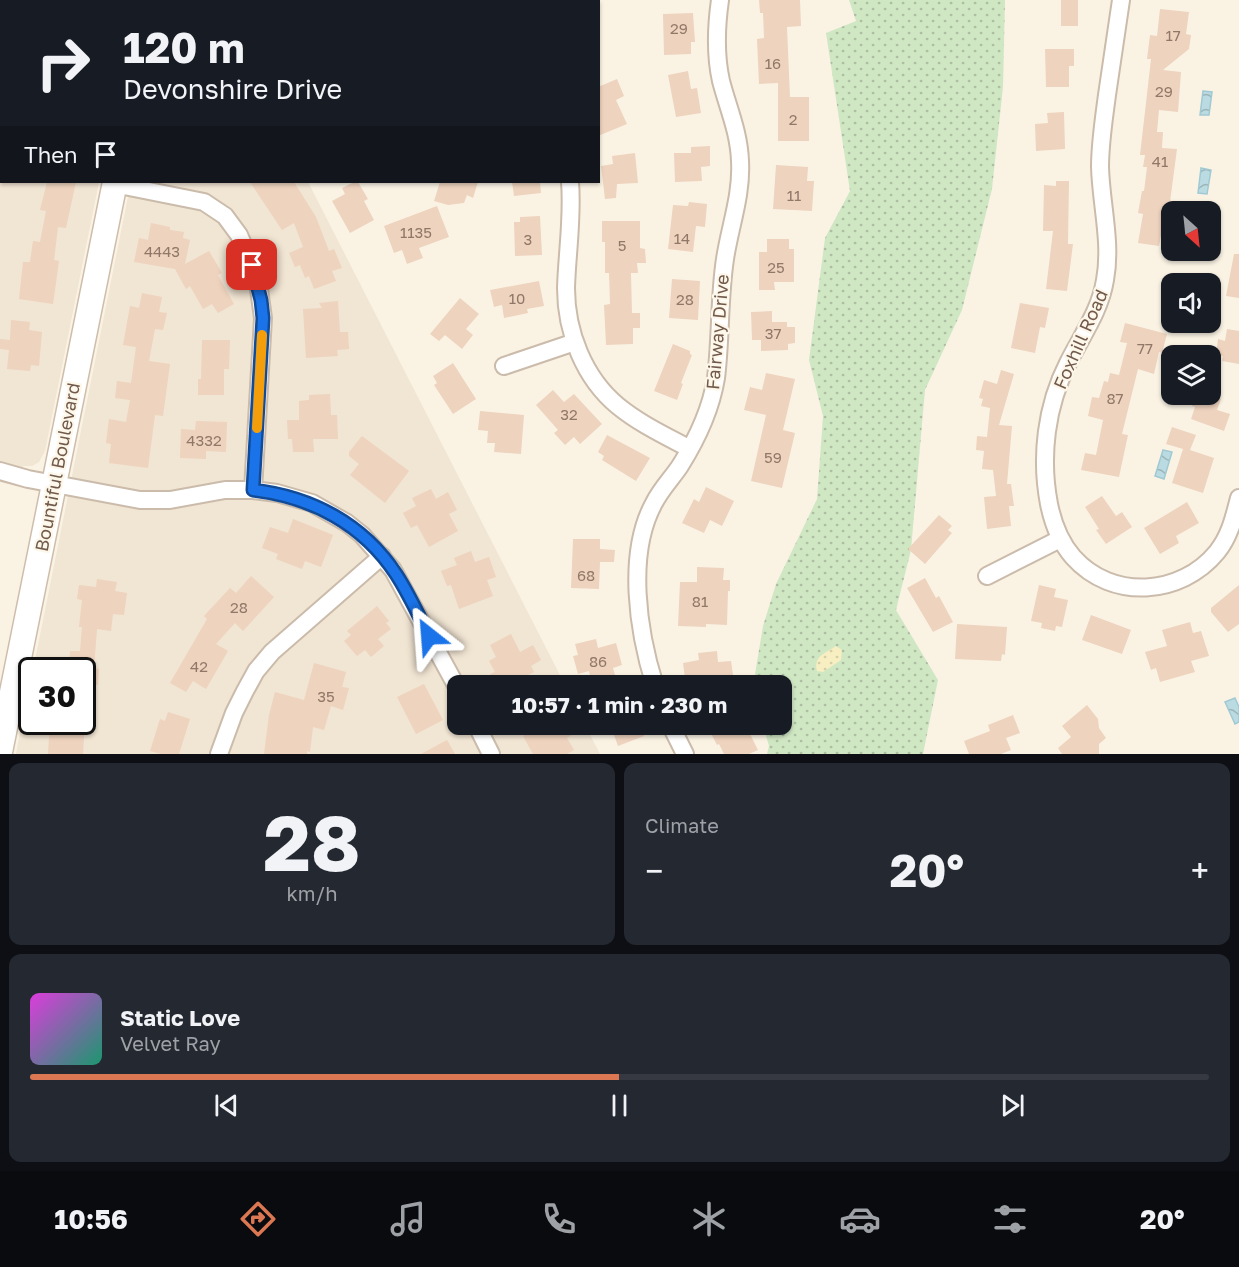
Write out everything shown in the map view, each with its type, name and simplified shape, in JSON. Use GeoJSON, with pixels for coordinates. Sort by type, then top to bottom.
{"type":"FeatureCollection","features":[{"type":"Feature","properties":{"kind":"main road","name":"Bountiful Boulevard"},"geometry":{"type":"LineString","coordinates":[[0,752],[114,183]]}},
{"type":"Feature","properties":{"kind":"street","name":"Fairway Drive"},"geometry":{"type":"LineString","coordinates":[[651,675],[639,608],[640,548],[653,505],[690,449],[703,424],[716,379],[722,276],[739,194],[738,136],[721,81],[716,44],[720,0]]}},
{"type":"Feature","properties":{"kind":"street","name":"Foxhill Road"},"geometry":{"type":"LineString","coordinates":[[1121,0],[1101,151],[1107,249],[1105,280],[1093,318],[1060,380],[1047,430],[1046,485],[1052,514],[1060,538],[1074,558],[1083,566],[1111,582],[1138,588],[1168,585],[1196,571],[1218,550],[1226,538],[1239,498]]}},
{"type":"Feature","properties":{"kind":"street"},"geometry":{"type":"LineString","coordinates":[[114,183],[204,202],[225,216],[245,249],[258,282],[263,318],[253,490]]}},
{"type":"Feature","properties":{"kind":"street"},"geometry":{"type":"LineString","coordinates":[[570,183],[566,289],[568,315],[575,342],[588,371],[616,405],[642,423],[690,449]]}},
{"type":"Feature","properties":{"kind":"street"},"geometry":{"type":"LineString","coordinates":[[504,366],[575,342]]}},
{"type":"Feature","properties":{"kind":"street"},"geometry":{"type":"LineString","coordinates":[[0,471],[125,498],[155,500],[225,490],[253,490],[295,498],[329,512],[362,535],[382,556],[401,583],[450,675]]}},
{"type":"Feature","properties":{"kind":"street"},"geometry":{"type":"LineString","coordinates":[[987,576],[1060,538]]}},
{"type":"Feature","properties":{"kind":"street"},"geometry":{"type":"LineString","coordinates":[[219,754],[234,713],[256,671],[272,652],[382,556]]}},
{"type":"Feature","properties":{"kind":"street"},"geometry":{"type":"LineString","coordinates":[[482,735],[492,754]]}},
{"type":"Feature","properties":{"kind":"street"},"geometry":{"type":"LineString","coordinates":[[676,735],[685,754]]}},
{"type":"Feature","properties":{"kind":"shaded area"},"geometry":{"type":"Polygon","coordinates":[[[0,183],[99,183],[45,451],[39,462],[32,466],[23,466],[18,486],[0,482],[0,183]]]}},
{"type":"Feature","properties":{"kind":"shaded area"},"geometry":{"type":"Polygon","coordinates":[[[131,183],[309,183],[560,675],[447,675],[447,735],[590,735],[600,754],[16,754],[20,735],[96,735],[96,657],[36,657],[131,183]]]}},
{"type":"Feature","properties":{"kind":"green space"},"geometry":{"type":"Polygon","coordinates":[[[849,0],[1005,0],[1003,87],[992,189],[962,310],[925,390],[911,550],[896,610],[938,680],[923,754],[767,754],[769,746],[766,735],[792,735],[792,675],[755,675],[763,626],[776,584],[817,499],[823,416],[809,360],[825,238],[850,191],[826,33],[856,21],[849,0]]]}},
{"type":"Feature","properties":{"kind":"sand"},"geometry":{"type":"Polygon","coordinates":[[[836,646],[842,650],[841,660],[823,672],[817,671],[819,658],[836,646]]]}},
{"type":"Feature","properties":{"kind":"water"},"geometry":{"type":"Polygon","coordinates":[[[1203,91],[1212,92],[1209,115],[1200,115],[1203,91]]]}},
{"type":"Feature","properties":{"kind":"water"},"geometry":{"type":"Polygon","coordinates":[[[1201,168],[1211,170],[1207,194],[1198,193],[1201,168]]]}},
{"type":"Feature","properties":{"kind":"water"},"geometry":{"type":"Polygon","coordinates":[[[1163,450],[1172,452],[1164,479],[1155,476],[1163,450]]]}},
{"type":"Feature","properties":{"kind":"water"},"geometry":{"type":"Polygon","coordinates":[[[1235,698],[1239,707],[1239,722],[1235,724],[1225,702],[1235,698]]]}},
{"type":"Feature","properties":{"kind":"building"},"geometry":{"type":"Polygon","coordinates":[[[759,0],[800,0],[801,26],[787,27],[790,97],[809,97],[809,141],[778,141],[778,83],[759,84],[757,39],[764,38],[763,13],[760,13],[759,0]]]}},
{"type":"Feature","properties":{"kind":"building"},"geometry":{"type":"Polygon","coordinates":[[[1061,0],[1078,0],[1078,26],[1061,26],[1061,0]]]}},
{"type":"Feature","properties":{"kind":"building"},"geometry":{"type":"Polygon","coordinates":[[[1160,9],[1189,12],[1186,34],[1191,35],[1189,49],[1163,70],[1181,72],[1178,112],[1159,110],[1157,132],[1163,132],[1162,148],[1177,149],[1170,201],[1161,201],[1159,246],[1138,243],[1143,214],[1138,213],[1147,167],[1143,167],[1145,155],[1140,155],[1151,59],[1147,59],[1150,35],[1157,36],[1160,9]]]}},
{"type":"Feature","properties":{"kind":"building"},"geometry":{"type":"Polygon","coordinates":[[[693,13],[695,42],[691,42],[691,54],[664,55],[663,14],[693,13]]]}},
{"type":"Feature","properties":{"kind":"building"},"geometry":{"type":"Polygon","coordinates":[[[1045,49],[1074,49],[1074,66],[1069,66],[1069,87],[1046,87],[1045,49]]]}},
{"type":"Feature","properties":{"kind":"building"},"geometry":{"type":"Polygon","coordinates":[[[688,71],[691,89],[697,88],[701,113],[676,117],[668,75],[688,71]]]}},
{"type":"Feature","properties":{"kind":"building"},"geometry":{"type":"Polygon","coordinates":[[[617,79],[624,96],[616,100],[627,124],[600,135],[600,86],[617,79]]]}},
{"type":"Feature","properties":{"kind":"building"},"geometry":{"type":"Polygon","coordinates":[[[1064,112],[1065,149],[1036,151],[1035,124],[1048,123],[1047,113],[1064,112]]]}},
{"type":"Feature","properties":{"kind":"building"},"geometry":{"type":"Polygon","coordinates":[[[710,146],[710,166],[701,167],[702,181],[675,182],[674,153],[691,153],[691,147],[710,146]]]}},
{"type":"Feature","properties":{"kind":"building"},"geometry":{"type":"Polygon","coordinates":[[[635,153],[638,183],[617,184],[616,198],[605,199],[601,166],[613,164],[612,156],[635,153]]]}},
{"type":"Feature","properties":{"kind":"building"},"geometry":{"type":"Polygon","coordinates":[[[776,165],[808,167],[807,181],[814,181],[812,211],[773,209],[776,165]]]}},
{"type":"Feature","properties":{"kind":"building"},"geometry":{"type":"Polygon","coordinates":[[[1056,181],[1069,181],[1068,244],[1073,244],[1067,291],[1046,289],[1053,231],[1043,231],[1044,185],[1056,186],[1056,181]]]}},
{"type":"Feature","properties":{"kind":"building"},"geometry":{"type":"Polygon","coordinates":[[[47,183],[76,183],[66,228],[58,227],[54,260],[59,261],[53,304],[19,299],[23,262],[30,262],[33,241],[40,242],[46,211],[40,210],[47,183]]]}},
{"type":"Feature","properties":{"kind":"building"},"geometry":{"type":"Polygon","coordinates":[[[251,183],[295,183],[316,217],[329,251],[334,249],[342,268],[332,271],[336,281],[314,289],[309,276],[305,278],[300,265],[295,267],[289,253],[303,247],[294,223],[282,230],[251,183]]]}},
{"type":"Feature","properties":{"kind":"building"},"geometry":{"type":"Polygon","coordinates":[[[352,183],[359,183],[368,199],[364,201],[374,220],[350,233],[332,201],[345,194],[342,188],[352,183]]]}},
{"type":"Feature","properties":{"kind":"building"},"geometry":{"type":"Polygon","coordinates":[[[440,183],[478,183],[473,198],[467,195],[464,203],[448,205],[434,201],[440,183]]]}},
{"type":"Feature","properties":{"kind":"building"},"geometry":{"type":"Polygon","coordinates":[[[512,183],[540,183],[541,193],[514,196],[512,183]]]}},
{"type":"Feature","properties":{"kind":"building"},"geometry":{"type":"Polygon","coordinates":[[[689,202],[707,204],[705,227],[696,226],[693,252],[668,249],[673,205],[688,206],[689,202]]]}},
{"type":"Feature","properties":{"kind":"building"},"geometry":{"type":"Polygon","coordinates":[[[437,206],[449,237],[419,248],[423,258],[407,264],[402,250],[394,253],[384,226],[437,206]]]}},
{"type":"Feature","properties":{"kind":"building"},"geometry":{"type":"Polygon","coordinates":[[[540,216],[542,255],[515,256],[514,222],[520,222],[520,217],[540,216]]]}},
{"type":"Feature","properties":{"kind":"building"},"geometry":{"type":"Polygon","coordinates":[[[602,221],[640,221],[640,248],[645,249],[646,263],[637,263],[638,273],[631,273],[632,313],[640,313],[640,328],[633,328],[633,344],[606,345],[604,305],[610,304],[609,273],[605,273],[602,221]]]}},
{"type":"Feature","properties":{"kind":"building"},"geometry":{"type":"Polygon","coordinates":[[[151,223],[184,232],[183,238],[190,240],[185,264],[209,251],[222,273],[218,275],[234,304],[218,313],[212,304],[203,309],[190,286],[186,289],[175,269],[134,262],[139,238],[148,240],[151,223]]]}},
{"type":"Feature","properties":{"kind":"building"},"geometry":{"type":"Polygon","coordinates":[[[767,239],[789,239],[789,249],[794,249],[794,282],[774,282],[775,290],[759,290],[759,252],[767,252],[767,239]]]}},
{"type":"Feature","properties":{"kind":"building"},"geometry":{"type":"Polygon","coordinates":[[[1234,254],[1239,254],[1239,298],[1226,296],[1234,254]]]}},
{"type":"Feature","properties":{"kind":"building"},"geometry":{"type":"Polygon","coordinates":[[[672,279],[700,281],[698,320],[669,318],[672,279]]]}},
{"type":"Feature","properties":{"kind":"building"},"geometry":{"type":"Polygon","coordinates":[[[539,281],[544,306],[527,309],[528,313],[504,318],[502,305],[494,307],[490,290],[539,281]]]}},
{"type":"Feature","properties":{"kind":"building"},"geometry":{"type":"Polygon","coordinates":[[[142,293],[162,297],[159,312],[167,313],[163,330],[155,329],[149,361],[170,364],[163,416],[155,415],[148,468],[109,463],[111,444],[106,443],[109,419],[126,422],[130,400],[115,398],[117,381],[131,383],[136,347],[123,345],[130,306],[139,308],[142,293]]]}},
{"type":"Feature","properties":{"kind":"building"},"geometry":{"type":"Polygon","coordinates":[[[460,298],[479,314],[466,329],[473,335],[462,349],[445,335],[439,341],[430,334],[460,298]]]}},
{"type":"Feature","properties":{"kind":"building"},"geometry":{"type":"Polygon","coordinates":[[[338,301],[340,332],[348,332],[349,349],[337,350],[338,356],[306,358],[303,309],[322,308],[319,303],[338,301]]]}},
{"type":"Feature","properties":{"kind":"building"},"geometry":{"type":"Polygon","coordinates":[[[1020,303],[1049,308],[1045,328],[1040,327],[1035,353],[1011,348],[1020,303]]]}},
{"type":"Feature","properties":{"kind":"building"},"geometry":{"type":"Polygon","coordinates":[[[772,311],[772,322],[787,322],[787,327],[795,327],[795,343],[788,344],[788,350],[761,351],[761,340],[752,340],[751,312],[772,311]]]}},
{"type":"Feature","properties":{"kind":"building"},"geometry":{"type":"Polygon","coordinates":[[[11,320],[30,322],[29,330],[42,332],[39,366],[31,365],[30,371],[7,369],[9,350],[0,349],[0,339],[10,340],[11,320]]]}},
{"type":"Feature","properties":{"kind":"building"},"geometry":{"type":"Polygon","coordinates":[[[1125,323],[1167,334],[1164,345],[1161,345],[1154,374],[1138,369],[1122,434],[1128,435],[1119,477],[1081,470],[1085,453],[1096,455],[1103,420],[1088,416],[1092,397],[1099,398],[1104,381],[1108,382],[1110,373],[1119,375],[1127,343],[1120,342],[1125,323]]]}},
{"type":"Feature","properties":{"kind":"building"},"geometry":{"type":"Polygon","coordinates":[[[1227,329],[1239,331],[1239,364],[1222,361],[1221,345],[1217,345],[1218,339],[1225,341],[1227,329]]]}},
{"type":"Feature","properties":{"kind":"building"},"geometry":{"type":"Polygon","coordinates":[[[202,340],[230,340],[229,369],[224,369],[224,395],[198,395],[198,379],[201,379],[202,340]]]}},
{"type":"Feature","properties":{"kind":"building"},"geometry":{"type":"Polygon","coordinates":[[[673,344],[690,351],[692,355],[677,400],[654,391],[673,344]]]}},
{"type":"Feature","properties":{"kind":"building"},"geometry":{"type":"Polygon","coordinates":[[[453,363],[476,399],[453,414],[434,385],[437,383],[433,376],[453,363]]]}},
{"type":"Feature","properties":{"kind":"building"},"geometry":{"type":"Polygon","coordinates":[[[1001,370],[1014,374],[999,425],[1012,426],[1007,484],[1011,484],[1014,506],[1009,506],[1011,526],[987,529],[984,497],[996,496],[993,470],[982,469],[984,451],[976,450],[977,436],[987,437],[990,408],[981,406],[983,399],[979,398],[984,380],[997,384],[1001,370]]]}},
{"type":"Feature","properties":{"kind":"building"},"geometry":{"type":"Polygon","coordinates":[[[766,373],[795,379],[783,430],[795,433],[782,488],[751,481],[766,415],[744,410],[750,387],[762,390],[766,373]]]}},
{"type":"Feature","properties":{"kind":"building"},"geometry":{"type":"Polygon","coordinates":[[[553,390],[564,402],[574,394],[602,424],[580,444],[574,437],[565,445],[554,433],[558,430],[536,405],[553,390]]]}},
{"type":"Feature","properties":{"kind":"building"},"geometry":{"type":"Polygon","coordinates":[[[330,394],[331,415],[337,415],[338,439],[313,439],[314,452],[293,452],[292,439],[288,439],[287,420],[299,420],[299,401],[309,400],[309,395],[330,394]]]}},
{"type":"Feature","properties":{"kind":"building"},"geometry":{"type":"Polygon","coordinates":[[[1219,405],[1217,410],[1230,414],[1224,431],[1191,419],[1195,407],[1192,406],[1219,405]]]}},
{"type":"Feature","properties":{"kind":"building"},"geometry":{"type":"Polygon","coordinates":[[[480,411],[524,415],[521,454],[494,452],[495,443],[487,443],[488,431],[478,430],[480,411]]]}},
{"type":"Feature","properties":{"kind":"building"},"geometry":{"type":"Polygon","coordinates":[[[196,421],[227,422],[226,452],[206,451],[206,459],[180,458],[181,429],[195,430],[196,421]]]}},
{"type":"Feature","properties":{"kind":"building"},"geometry":{"type":"Polygon","coordinates":[[[1172,427],[1196,435],[1190,450],[1214,458],[1203,493],[1172,483],[1183,449],[1166,444],[1172,427]]]}},
{"type":"Feature","properties":{"kind":"building"},"geometry":{"type":"Polygon","coordinates":[[[607,435],[650,458],[636,481],[602,460],[604,456],[598,452],[607,435]]]}},
{"type":"Feature","properties":{"kind":"building"},"geometry":{"type":"Polygon","coordinates":[[[362,436],[409,471],[385,503],[350,475],[359,464],[349,456],[349,452],[362,436]]]}},
{"type":"Feature","properties":{"kind":"building"},"geometry":{"type":"Polygon","coordinates":[[[706,487],[734,501],[722,526],[710,520],[704,533],[682,523],[694,499],[699,502],[706,487]]]}},
{"type":"Feature","properties":{"kind":"building"},"geometry":{"type":"Polygon","coordinates":[[[431,489],[436,499],[448,492],[457,510],[449,514],[458,531],[429,547],[417,525],[411,528],[403,513],[416,506],[412,498],[431,489]]]}},
{"type":"Feature","properties":{"kind":"building"},"geometry":{"type":"Polygon","coordinates":[[[1102,496],[1116,516],[1122,512],[1132,527],[1106,544],[1085,507],[1102,496]]]}},
{"type":"Feature","properties":{"kind":"building"},"geometry":{"type":"Polygon","coordinates":[[[1187,502],[1199,523],[1176,536],[1179,543],[1160,554],[1144,528],[1187,502]]]}},
{"type":"Feature","properties":{"kind":"building"},"geometry":{"type":"Polygon","coordinates":[[[939,515],[952,526],[948,530],[952,533],[925,564],[908,549],[939,515]]]}},
{"type":"Feature","properties":{"kind":"building"},"geometry":{"type":"Polygon","coordinates":[[[293,519],[333,535],[321,567],[305,561],[302,569],[276,559],[278,554],[262,548],[270,527],[288,533],[293,519]]]}},
{"type":"Feature","properties":{"kind":"building"},"geometry":{"type":"Polygon","coordinates":[[[573,539],[600,539],[600,549],[615,550],[614,562],[600,562],[599,589],[571,588],[573,539]]]}},
{"type":"Feature","properties":{"kind":"building"},"geometry":{"type":"Polygon","coordinates":[[[471,551],[475,562],[489,557],[496,577],[487,580],[493,596],[459,609],[451,585],[447,586],[441,571],[457,565],[454,558],[471,551]]]}},
{"type":"Feature","properties":{"kind":"building"},"geometry":{"type":"Polygon","coordinates":[[[697,567],[724,568],[723,580],[730,580],[727,625],[678,626],[680,582],[697,582],[697,567]]]}},
{"type":"Feature","properties":{"kind":"building"},"geometry":{"type":"Polygon","coordinates":[[[251,576],[274,597],[243,631],[235,623],[216,644],[228,651],[206,689],[193,681],[186,692],[170,683],[207,619],[204,616],[230,588],[236,593],[251,576]]]}},
{"type":"Feature","properties":{"kind":"building"},"geometry":{"type":"Polygon","coordinates":[[[925,578],[936,598],[939,596],[953,622],[933,632],[907,588],[925,578]]]}},
{"type":"Feature","properties":{"kind":"building"},"geometry":{"type":"Polygon","coordinates":[[[97,579],[117,582],[115,591],[127,593],[124,615],[113,614],[111,631],[97,629],[95,657],[70,657],[70,651],[80,651],[82,627],[79,627],[82,600],[77,599],[79,585],[96,587],[97,579]]]}},
{"type":"Feature","properties":{"kind":"building"},"geometry":{"type":"Polygon","coordinates":[[[1039,585],[1056,589],[1054,597],[1068,600],[1062,627],[1056,626],[1055,631],[1041,628],[1042,623],[1031,621],[1039,585]]]}},
{"type":"Feature","properties":{"kind":"building"},"geometry":{"type":"Polygon","coordinates":[[[1239,585],[1239,624],[1228,632],[1211,612],[1211,608],[1239,585]]]}},
{"type":"Feature","properties":{"kind":"building"},"geometry":{"type":"Polygon","coordinates":[[[377,606],[389,621],[386,623],[391,629],[378,639],[384,646],[371,657],[365,650],[357,656],[344,641],[351,635],[347,631],[377,606]]]}},
{"type":"Feature","properties":{"kind":"building"},"geometry":{"type":"Polygon","coordinates":[[[1091,615],[1131,630],[1122,654],[1082,640],[1091,615]]]}},
{"type":"Feature","properties":{"kind":"building"},"geometry":{"type":"Polygon","coordinates":[[[1190,622],[1193,633],[1201,631],[1209,656],[1191,661],[1195,672],[1160,682],[1156,668],[1151,670],[1145,652],[1167,646],[1162,630],[1190,622]]]}},
{"type":"Feature","properties":{"kind":"building"},"geometry":{"type":"Polygon","coordinates":[[[957,624],[1007,627],[1005,655],[1002,654],[1001,661],[955,659],[957,624]]]}},
{"type":"Feature","properties":{"kind":"building"},"geometry":{"type":"Polygon","coordinates":[[[511,634],[520,652],[533,645],[541,660],[531,666],[534,672],[528,675],[490,675],[495,672],[489,661],[496,657],[490,645],[511,634]]]}},
{"type":"Feature","properties":{"kind":"building"},"geometry":{"type":"Polygon","coordinates":[[[596,639],[598,648],[616,643],[622,665],[613,668],[615,675],[590,675],[589,671],[578,674],[573,656],[578,655],[575,644],[596,639]]]}},
{"type":"Feature","properties":{"kind":"building"},"geometry":{"type":"Polygon","coordinates":[[[717,651],[718,662],[731,661],[733,675],[684,675],[683,663],[699,660],[698,653],[717,651]]]}},
{"type":"Feature","properties":{"kind":"building"},"geometry":{"type":"Polygon","coordinates":[[[314,663],[346,672],[342,687],[349,688],[343,710],[331,706],[324,730],[313,727],[310,752],[307,751],[307,754],[264,754],[269,715],[275,692],[304,700],[314,663]]]}},
{"type":"Feature","properties":{"kind":"building"},"geometry":{"type":"Polygon","coordinates":[[[96,668],[99,669],[98,685],[96,685],[96,668]]]}},
{"type":"Feature","properties":{"kind":"building"},"geometry":{"type":"Polygon","coordinates":[[[424,684],[443,720],[416,734],[397,697],[424,684]]]}},
{"type":"Feature","properties":{"kind":"building"},"geometry":{"type":"Polygon","coordinates":[[[1087,705],[1098,719],[1099,728],[1106,738],[1099,744],[1099,754],[1062,754],[1058,748],[1071,737],[1062,726],[1087,705]]]}},
{"type":"Feature","properties":{"kind":"building"},"geometry":{"type":"Polygon","coordinates":[[[168,712],[190,719],[179,754],[161,754],[150,751],[160,719],[165,721],[168,712]]]}},
{"type":"Feature","properties":{"kind":"building"},"geometry":{"type":"Polygon","coordinates":[[[1013,715],[1020,733],[1006,738],[1011,750],[1001,754],[969,754],[964,741],[990,731],[988,725],[1013,715]]]}},
{"type":"Feature","properties":{"kind":"building"},"geometry":{"type":"Polygon","coordinates":[[[49,735],[84,735],[83,754],[48,754],[49,735]]]}},
{"type":"Feature","properties":{"kind":"building"},"geometry":{"type":"Polygon","coordinates":[[[572,735],[567,738],[574,750],[567,754],[533,754],[523,736],[572,735]]]}},
{"type":"Feature","properties":{"kind":"building"},"geometry":{"type":"Polygon","coordinates":[[[614,735],[644,735],[644,736],[618,746],[614,735]]]}},
{"type":"Feature","properties":{"kind":"building"},"geometry":{"type":"Polygon","coordinates":[[[712,735],[750,735],[758,750],[749,754],[724,754],[719,744],[717,745],[712,735]]]}},
{"type":"Feature","properties":{"kind":"building"},"geometry":{"type":"Polygon","coordinates":[[[447,740],[455,754],[421,754],[447,740]]]}},
{"type":"Feature","properties":{"kind":"slow traffic"},"geometry":{"type":"LineString","coordinates":[[257,428],[262,335]]}},
{"type":"Feature","properties":{"kind":"route"},"geometry":{"type":"LineString","coordinates":[[252,265],[258,282],[263,318],[253,490],[277,493],[312,503],[347,523],[362,535],[398,577],[429,636]]}}]}
